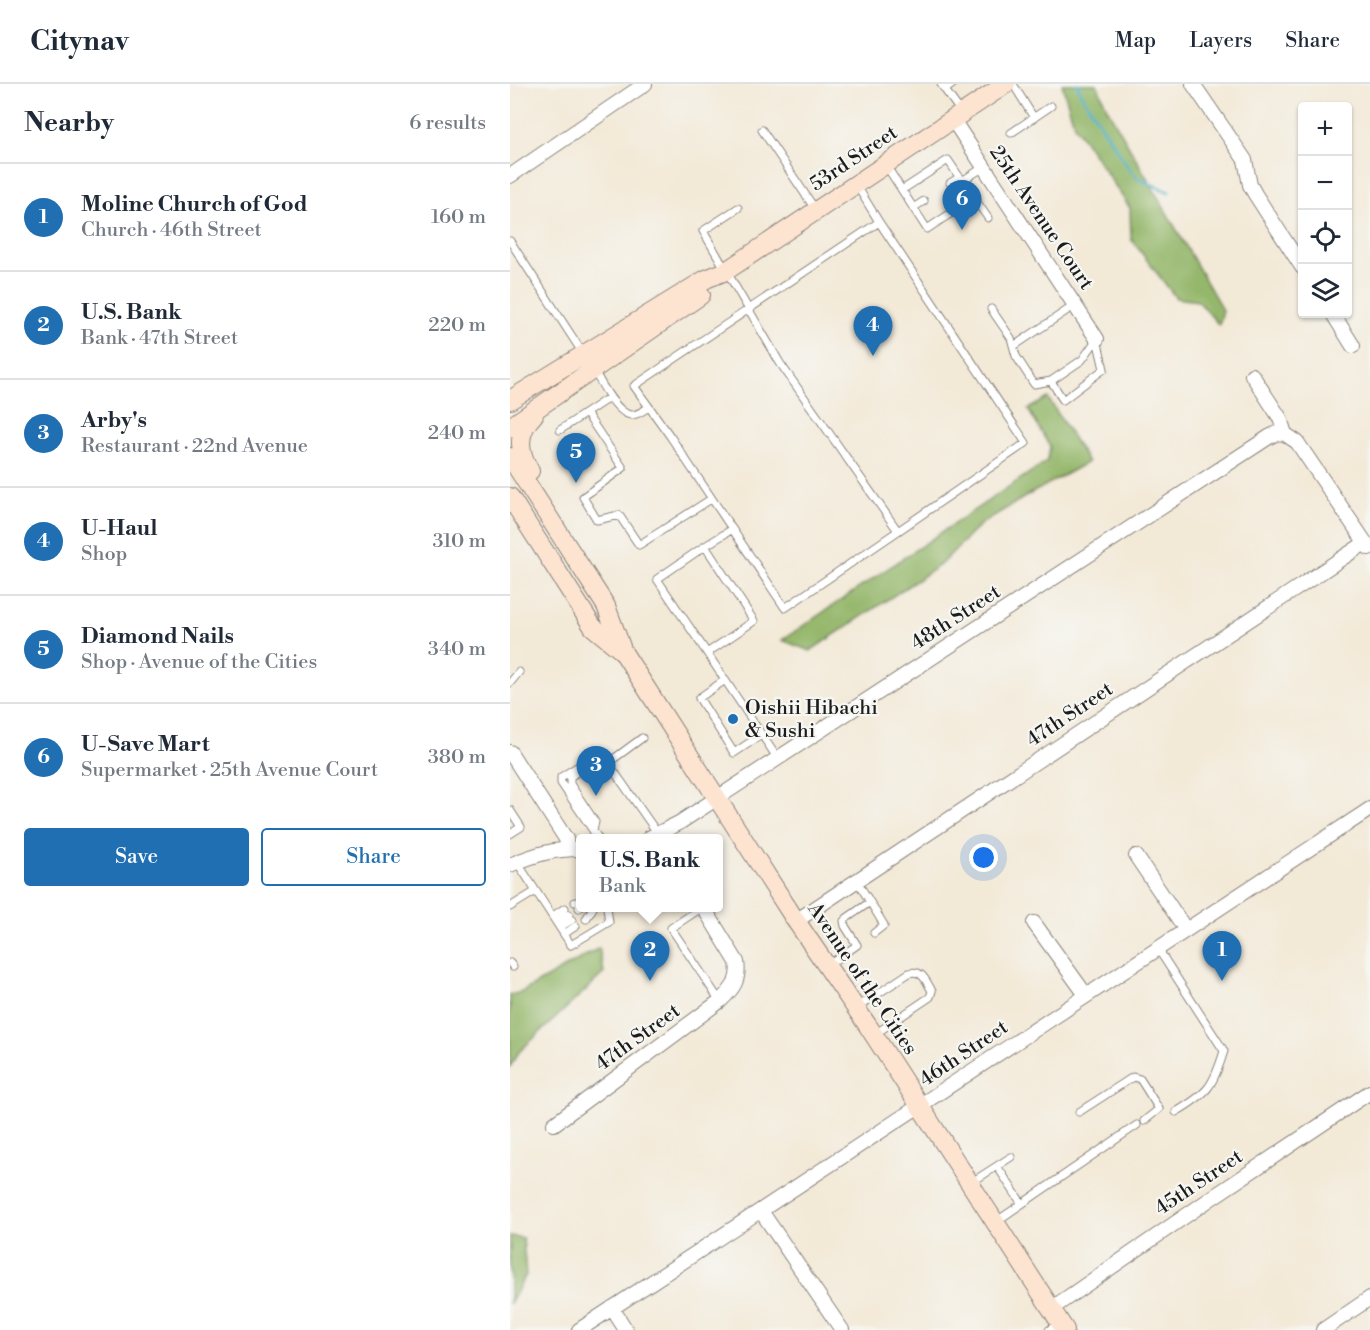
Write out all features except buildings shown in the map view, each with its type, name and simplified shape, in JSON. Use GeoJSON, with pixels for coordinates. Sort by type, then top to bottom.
{"type":"FeatureCollection","features":[{"type":"Feature","properties":{"kind":"main road","name":"53rd Street"},"geometry":{"type":"LineString","coordinates":[[515,397],[589,363],[710,289],[726,270],[1006,84]]}},
{"type":"Feature","properties":{"kind":"main road","name":"53rd Street"},"geometry":{"type":"LineString","coordinates":[[510,427],[549,400],[589,363]]}},
{"type":"Feature","properties":{"kind":"main road"},"geometry":{"type":"LineString","coordinates":[[549,400],[530,419],[522,432],[520,448],[528,468],[572,536],[606,606]]}},
{"type":"Feature","properties":{"kind":"main road","name":"Avenue of the Cities"},"geometry":{"type":"LineString","coordinates":[[510,457],[606,606],[623,652],[796,921],[995,1222],[1056,1323]]}},
{"type":"Feature","properties":{"kind":"main road","name":"Avenue of the Cities"},"geometry":{"type":"LineString","coordinates":[[510,497],[593,627],[623,652]]}},
{"type":"Feature","properties":{"kind":"street"},"geometry":{"type":"LineString","coordinates":[[510,176],[645,84]]}},
{"type":"Feature","properties":{"kind":"street"},"geometry":{"type":"LineString","coordinates":[[1193,84],[1245,160],[1250,185],[1300,264]]}},
{"type":"Feature","properties":{"kind":"street","name":"25th Avenue Court"},"geometry":{"type":"LineString","coordinates":[[957,116],[984,167],[1097,339]]}},
{"type":"Feature","properties":{"kind":"street"},"geometry":{"type":"LineString","coordinates":[[1336,318],[1353,346]]}},
{"type":"Feature","properties":{"kind":"street"},"geometry":{"type":"LineString","coordinates":[[1252,375],[1280,418],[1285,434],[1297,442],[1367,546]]}},
{"type":"Feature","properties":{"kind":"street","name":"48th Street"},"geometry":{"type":"LineString","coordinates":[[661,834],[1269,437],[1277,433],[1285,434]]}},
{"type":"Feature","properties":{"kind":"street","name":"47th Street"},"geometry":{"type":"LineString","coordinates":[[796,921],[1367,546]]}},
{"type":"Feature","properties":{"kind":"street"},"geometry":{"type":"LineString","coordinates":[[510,752],[574,849]]}},
{"type":"Feature","properties":{"kind":"street","name":"46th Street"},"geometry":{"type":"LineString","coordinates":[[579,1330],[1370,809]]}},
{"type":"Feature","properties":{"kind":"street"},"geometry":{"type":"LineString","coordinates":[[514,864],[543,852],[574,849]]}},
{"type":"Feature","properties":{"kind":"street"},"geometry":{"type":"LineString","coordinates":[[1136,856],[1186,930]]}},
{"type":"Feature","properties":{"kind":"street","name":"47th Street"},"geometry":{"type":"LineString","coordinates":[[555,1124],[720,1001],[735,986],[737,962],[705,912]]}},
{"type":"Feature","properties":{"kind":"street"},"geometry":{"type":"LineString","coordinates":[[1034,923],[1086,995]]}},
{"type":"Feature","properties":{"kind":"street","name":"45th Street"},"geometry":{"type":"LineString","coordinates":[[1056,1323],[1213,1197],[1370,1092]]}},
{"type":"Feature","properties":{"kind":"street"},"geometry":{"type":"LineString","coordinates":[[761,1211],[842,1330]]}},
{"type":"Feature","properties":{"kind":"street"},"geometry":{"type":"LineString","coordinates":[[1323,1330],[1370,1298]]}},
{"type":"Feature","properties":{"kind":"street"},"geometry":{"type":"LineString","coordinates":[[612,1308],[626,1330]]}},
{"type":"Feature","properties":{"kind":"lane"},"geometry":{"type":"LineString","coordinates":[[953,84],[943,87],[957,116]]}},
{"type":"Feature","properties":{"kind":"lane"},"geometry":{"type":"LineString","coordinates":[[1013,84],[1035,118]]}},
{"type":"Feature","properties":{"kind":"lane"},"geometry":{"type":"LineString","coordinates":[[1011,133],[1051,106]]}},
{"type":"Feature","properties":{"kind":"lane"},"geometry":{"type":"LineString","coordinates":[[762,130],[816,211]]}},
{"type":"Feature","properties":{"kind":"lane"},"geometry":{"type":"LineString","coordinates":[[902,190],[948,160],[988,218]]}},
{"type":"Feature","properties":{"kind":"lane"},"geometry":{"type":"LineString","coordinates":[[885,164],[927,229],[974,198]]}},
{"type":"Feature","properties":{"kind":"lane"},"geometry":{"type":"LineString","coordinates":[[950,183],[984,167]]}},
{"type":"Feature","properties":{"kind":"lane"},"geometry":{"type":"LineString","coordinates":[[855,184],[1026,443],[785,608],[634,386],[879,222]]}},
{"type":"Feature","properties":{"kind":"lane"},"geometry":{"type":"LineString","coordinates":[[913,208],[924,201]]}},
{"type":"Feature","properties":{"kind":"lane"},"geometry":{"type":"LineString","coordinates":[[738,208],[703,231],[780,363],[898,531]]}},
{"type":"Feature","properties":{"kind":"lane"},"geometry":{"type":"LineString","coordinates":[[510,241],[610,397],[624,413],[634,415],[649,407]]}},
{"type":"Feature","properties":{"kind":"lane"},"geometry":{"type":"LineString","coordinates":[[1014,346],[1076,305]]}},
{"type":"Feature","properties":{"kind":"lane"},"geometry":{"type":"LineString","coordinates":[[991,309],[1034,384],[1051,381],[1082,360],[1097,339]]}},
{"type":"Feature","properties":{"kind":"lane"},"geometry":{"type":"LineString","coordinates":[[1051,381],[1063,400],[1104,369],[1097,339]]}},
{"type":"Feature","properties":{"kind":"lane"},"geometry":{"type":"LineString","coordinates":[[560,430],[610,397]]}},
{"type":"Feature","properties":{"kind":"lane"},"geometry":{"type":"LineString","coordinates":[[586,413],[623,468],[583,497],[597,520],[619,515],[639,545],[711,499]]}},
{"type":"Feature","properties":{"kind":"lane"},"geometry":{"type":"LineString","coordinates":[[731,530],[657,579],[778,759]]}},
{"type":"Feature","properties":{"kind":"lane"},"geometry":{"type":"LineString","coordinates":[[705,546],[754,621],[707,653]]}},
{"type":"Feature","properties":{"kind":"lane"},"geometry":{"type":"LineString","coordinates":[[510,683],[519,672]]}},
{"type":"Feature","properties":{"kind":"lane"},"geometry":{"type":"LineString","coordinates":[[725,680],[699,698],[734,753],[761,735]]}},
{"type":"Feature","properties":{"kind":"lane"},"geometry":{"type":"LineString","coordinates":[[608,763],[642,738]]}},
{"type":"Feature","properties":{"kind":"lane"},"geometry":{"type":"LineString","coordinates":[[596,834],[561,783],[561,777],[596,754],[602,754],[654,834]]}},
{"type":"Feature","properties":{"kind":"lane"},"geometry":{"type":"LineString","coordinates":[[510,834],[521,827],[511,815]]}},
{"type":"Feature","properties":{"kind":"lane"},"geometry":{"type":"LineString","coordinates":[[514,864],[536,891],[571,945],[609,922],[608,912]]}},
{"type":"Feature","properties":{"kind":"lane"},"geometry":{"type":"LineString","coordinates":[[857,881],[884,922],[883,927],[874,933]]}},
{"type":"Feature","properties":{"kind":"lane"},"geometry":{"type":"LineString","coordinates":[[510,907],[536,891]]}},
{"type":"Feature","properties":{"kind":"lane"},"geometry":{"type":"LineString","coordinates":[[826,966],[859,943],[844,921],[870,902]]}},
{"type":"Feature","properties":{"kind":"lane"},"geometry":{"type":"LineString","coordinates":[[696,912],[671,928],[720,1001]]}},
{"type":"Feature","properties":{"kind":"lane"},"geometry":{"type":"LineString","coordinates":[[558,925],[570,917],[558,925]]}},
{"type":"Feature","properties":{"kind":"lane"},"geometry":{"type":"LineString","coordinates":[[1158,949],[1224,1051],[1216,1076],[1208,1090],[1176,1112]]}},
{"type":"Feature","properties":{"kind":"lane"},"geometry":{"type":"LineString","coordinates":[[855,1008],[909,973],[915,971],[921,973],[932,991],[930,997],[873,1035]]}},
{"type":"Feature","properties":{"kind":"lane"},"geometry":{"type":"LineString","coordinates":[[1079,1112],[1133,1077],[1137,1077],[1159,1109],[1144,1121]]}},
{"type":"Feature","properties":{"kind":"lane"},"geometry":{"type":"LineString","coordinates":[[995,1222],[1134,1128]]}},
{"type":"Feature","properties":{"kind":"lane"},"geometry":{"type":"LineString","coordinates":[[970,1184],[1011,1156]]}},
{"type":"Feature","properties":{"kind":"lane"},"geometry":{"type":"LineString","coordinates":[[997,1166],[1022,1204]]}},
{"type":"Feature","properties":{"kind":"green space"},"geometry":{"type":"Polygon","coordinates":[[[1062,84],[1097,84],[1107,108],[1223,311],[1219,325],[1198,301],[1176,298],[1131,239],[1130,208],[1074,125],[1062,84]]]}},
{"type":"Feature","properties":{"kind":"green space"},"geometry":{"type":"Polygon","coordinates":[[[1048,398],[1088,462],[982,523],[940,565],[810,651],[782,640],[1047,461],[1050,447],[1028,409],[1048,398]]]}},
{"type":"Feature","properties":{"kind":"green space"},"geometry":{"type":"Polygon","coordinates":[[[599,948],[604,973],[519,1052],[510,1067],[510,995],[522,992],[599,948]]]}},
{"type":"Feature","properties":{"kind":"green space"},"geometry":{"type":"Polygon","coordinates":[[[510,1236],[523,1238],[526,1275],[510,1303],[510,1236]]]}},
{"type":"Feature","properties":{"kind":"waterway"},"geometry":{"type":"LineString","coordinates":[[1077,84],[1081,94],[1128,167],[1139,179],[1169,192]]}},
{"type":"Feature","properties":{"kind":"place","name":"U-Save Mart"},"geometry":{"type":"Point","coordinates":[962,230]}},
{"type":"Feature","properties":{"kind":"place","name":"U-Haul"},"geometry":{"type":"Point","coordinates":[873,356]}},
{"type":"Feature","properties":{"kind":"place","name":"Diamond Nails"},"geometry":{"type":"Point","coordinates":[576,483]}},
{"type":"Feature","properties":{"kind":"place","name":"Oishii Hibachi & Sushi"},"geometry":{"type":"Point","coordinates":[733,719]}},
{"type":"Feature","properties":{"kind":"place","name":"Arby's"},"geometry":{"type":"Point","coordinates":[596,796]}},
{"type":"Feature","properties":{"kind":"place","name":"U.S. Bank"},"geometry":{"type":"Point","coordinates":[650,981]}},
{"type":"Feature","properties":{"kind":"place","name":"Moline Church of God"},"geometry":{"type":"Point","coordinates":[1222,981]}}]}
